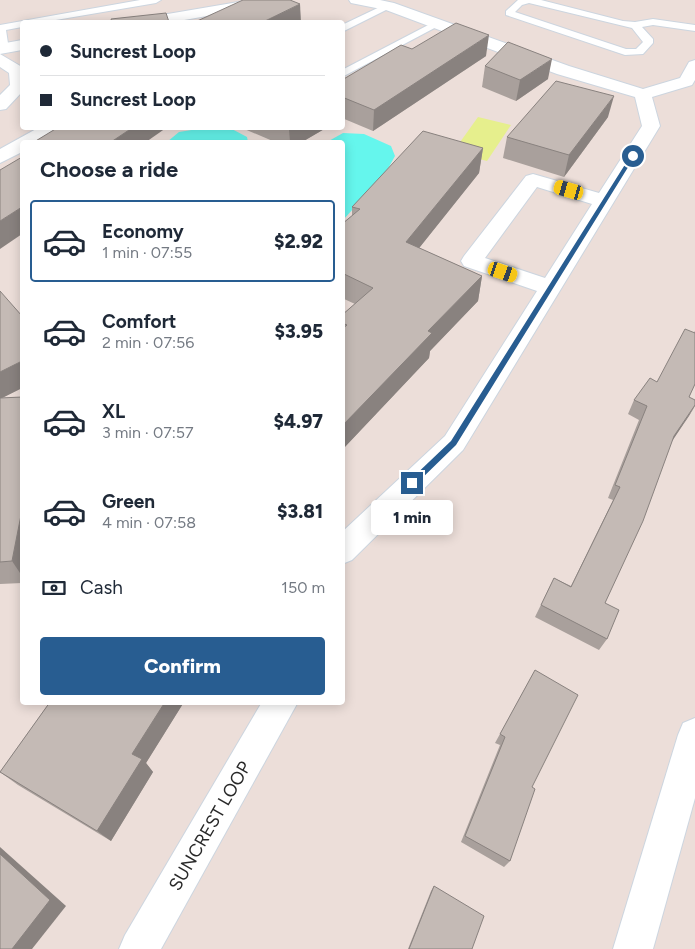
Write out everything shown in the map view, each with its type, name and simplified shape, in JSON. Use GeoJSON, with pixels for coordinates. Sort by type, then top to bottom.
{"type":"FeatureCollection","features":[{"type":"Feature","properties":{"kind":"street"},"geometry":{"type":"LineString","coordinates":[[161,20],[275,0]]}},
{"type":"Feature","properties":{"kind":"street"},"geometry":{"type":"LineString","coordinates":[[356,0],[389,6],[563,70],[643,94],[686,81],[695,65]]}},
{"type":"Feature","properties":{"kind":"street"},"geometry":{"type":"LineString","coordinates":[[0,105],[19,86],[20,71],[2,52],[20,46]]}},
{"type":"Feature","properties":{"kind":"street"},"geometry":{"type":"LineString","coordinates":[[345,547],[454,443],[651,126],[643,94]]}},
{"type":"Feature","properties":{"kind":"street"},"geometry":{"type":"LineString","coordinates":[[30,140],[47,130]]}},
{"type":"Feature","properties":{"kind":"street"},"geometry":{"type":"LineString","coordinates":[[0,157],[20,146]]}},
{"type":"Feature","properties":{"kind":"street"},"geometry":{"type":"LineString","coordinates":[[550,288],[472,261],[533,180],[605,201]]}},
{"type":"Feature","properties":{"kind":"street","name":"SUNCREST LOOP"},"geometry":{"type":"LineString","coordinates":[[139,949],[279,705]]}},
{"type":"Feature","properties":{"kind":"street"},"geometry":{"type":"LineString","coordinates":[[633,949],[689,781],[695,735]]}},
{"type":"Feature","properties":{"kind":"lane"},"geometry":{"type":"LineString","coordinates":[[38,20],[72,11],[156,0]]}},
{"type":"Feature","properties":{"kind":"lane"},"geometry":{"type":"LineString","coordinates":[[635,25],[648,39],[647,47],[640,52],[625,52],[528,21],[509,12],[519,2],[529,0],[600,19],[635,25],[653,22],[695,28]]}},
{"type":"Feature","properties":{"kind":"lane"},"geometry":{"type":"LineString","coordinates":[[345,28],[389,6]]}},
{"type":"Feature","properties":{"kind":"lane"},"geometry":{"type":"LineString","coordinates":[[2,52],[1,28],[20,24]]}},
{"type":"Feature","properties":{"kind":"lane"},"geometry":{"type":"LineString","coordinates":[[345,72],[437,24]]}},
{"type":"Feature","properties":{"kind":"green space"},"geometry":{"type":"Polygon","coordinates":[[[478,117],[511,125],[487,161],[453,152],[478,117]]]}},
{"type":"Feature","properties":{"kind":"water"},"geometry":{"type":"Polygon","coordinates":[[[192,130],[234,130],[247,137],[248,140],[169,140],[179,132],[192,130]]]}},
{"type":"Feature","properties":{"kind":"water"},"geometry":{"type":"Polygon","coordinates":[[[343,133],[364,134],[391,146],[395,156],[385,174],[345,218],[345,140],[331,140],[343,133]]]}},
{"type":"Feature","properties":{"kind":"building"},"geometry":{"type":"Polygon","coordinates":[[[243,0],[290,0],[300,4],[267,20],[199,20],[243,0]]]}},
{"type":"Feature","properties":{"kind":"building"},"geometry":{"type":"Polygon","coordinates":[[[166,13],[168,20],[111,20],[166,13]]]}},
{"type":"Feature","properties":{"kind":"building"},"geometry":{"type":"Polygon","coordinates":[[[456,23],[489,35],[374,110],[345,98],[345,78],[401,45],[412,49],[456,23]]]}},
{"type":"Feature","properties":{"kind":"building"},"geometry":{"type":"Polygon","coordinates":[[[508,42],[552,59],[520,80],[485,66],[508,42]]]}},
{"type":"Feature","properties":{"kind":"building"},"geometry":{"type":"Polygon","coordinates":[[[556,81],[614,96],[569,155],[507,137],[556,81]]]}},
{"type":"Feature","properties":{"kind":"building"},"geometry":{"type":"Polygon","coordinates":[[[54,130],[129,130],[114,140],[37,140],[54,130]]]}},
{"type":"Feature","properties":{"kind":"building"},"geometry":{"type":"Polygon","coordinates":[[[423,131],[483,148],[406,242],[482,276],[428,331],[432,333],[345,423],[345,327],[347,325],[345,324],[345,312],[373,288],[345,274],[345,222],[360,209],[352,207],[423,131]]]}},
{"type":"Feature","properties":{"kind":"building"},"geometry":{"type":"Polygon","coordinates":[[[20,158],[20,208],[0,221],[0,170],[20,158]]]}},
{"type":"Feature","properties":{"kind":"building"},"geometry":{"type":"Polygon","coordinates":[[[0,291],[20,314],[20,362],[0,372],[0,291]]]}},
{"type":"Feature","properties":{"kind":"building"},"geometry":{"type":"Polygon","coordinates":[[[685,329],[695,333],[695,384],[689,397],[695,400],[695,405],[674,436],[643,521],[605,603],[619,610],[607,639],[541,605],[554,578],[571,587],[620,487],[615,485],[647,406],[634,400],[650,378],[657,382],[685,329]]]}},
{"type":"Feature","properties":{"kind":"building"},"geometry":{"type":"Polygon","coordinates":[[[20,397],[20,520],[12,561],[0,562],[0,398],[20,397]]]}},
{"type":"Feature","properties":{"kind":"building"},"geometry":{"type":"Polygon","coordinates":[[[535,670],[578,695],[532,787],[535,789],[510,861],[465,836],[505,737],[500,734],[535,670]]]}},
{"type":"Feature","properties":{"kind":"building"},"geometry":{"type":"Polygon","coordinates":[[[48,705],[163,705],[132,754],[142,759],[97,831],[0,772],[48,705]]]}},
{"type":"Feature","properties":{"kind":"building"},"geometry":{"type":"Polygon","coordinates":[[[0,854],[50,900],[12,949],[0,949],[0,854]]]}},
{"type":"Feature","properties":{"kind":"building"},"geometry":{"type":"Polygon","coordinates":[[[434,886],[484,916],[472,949],[409,949],[434,886]]]}},
{"type":"Feature","properties":{"kind":"route"},"geometry":{"type":"LineString","coordinates":[[412,483],[454,443],[633,156]]}}]}
